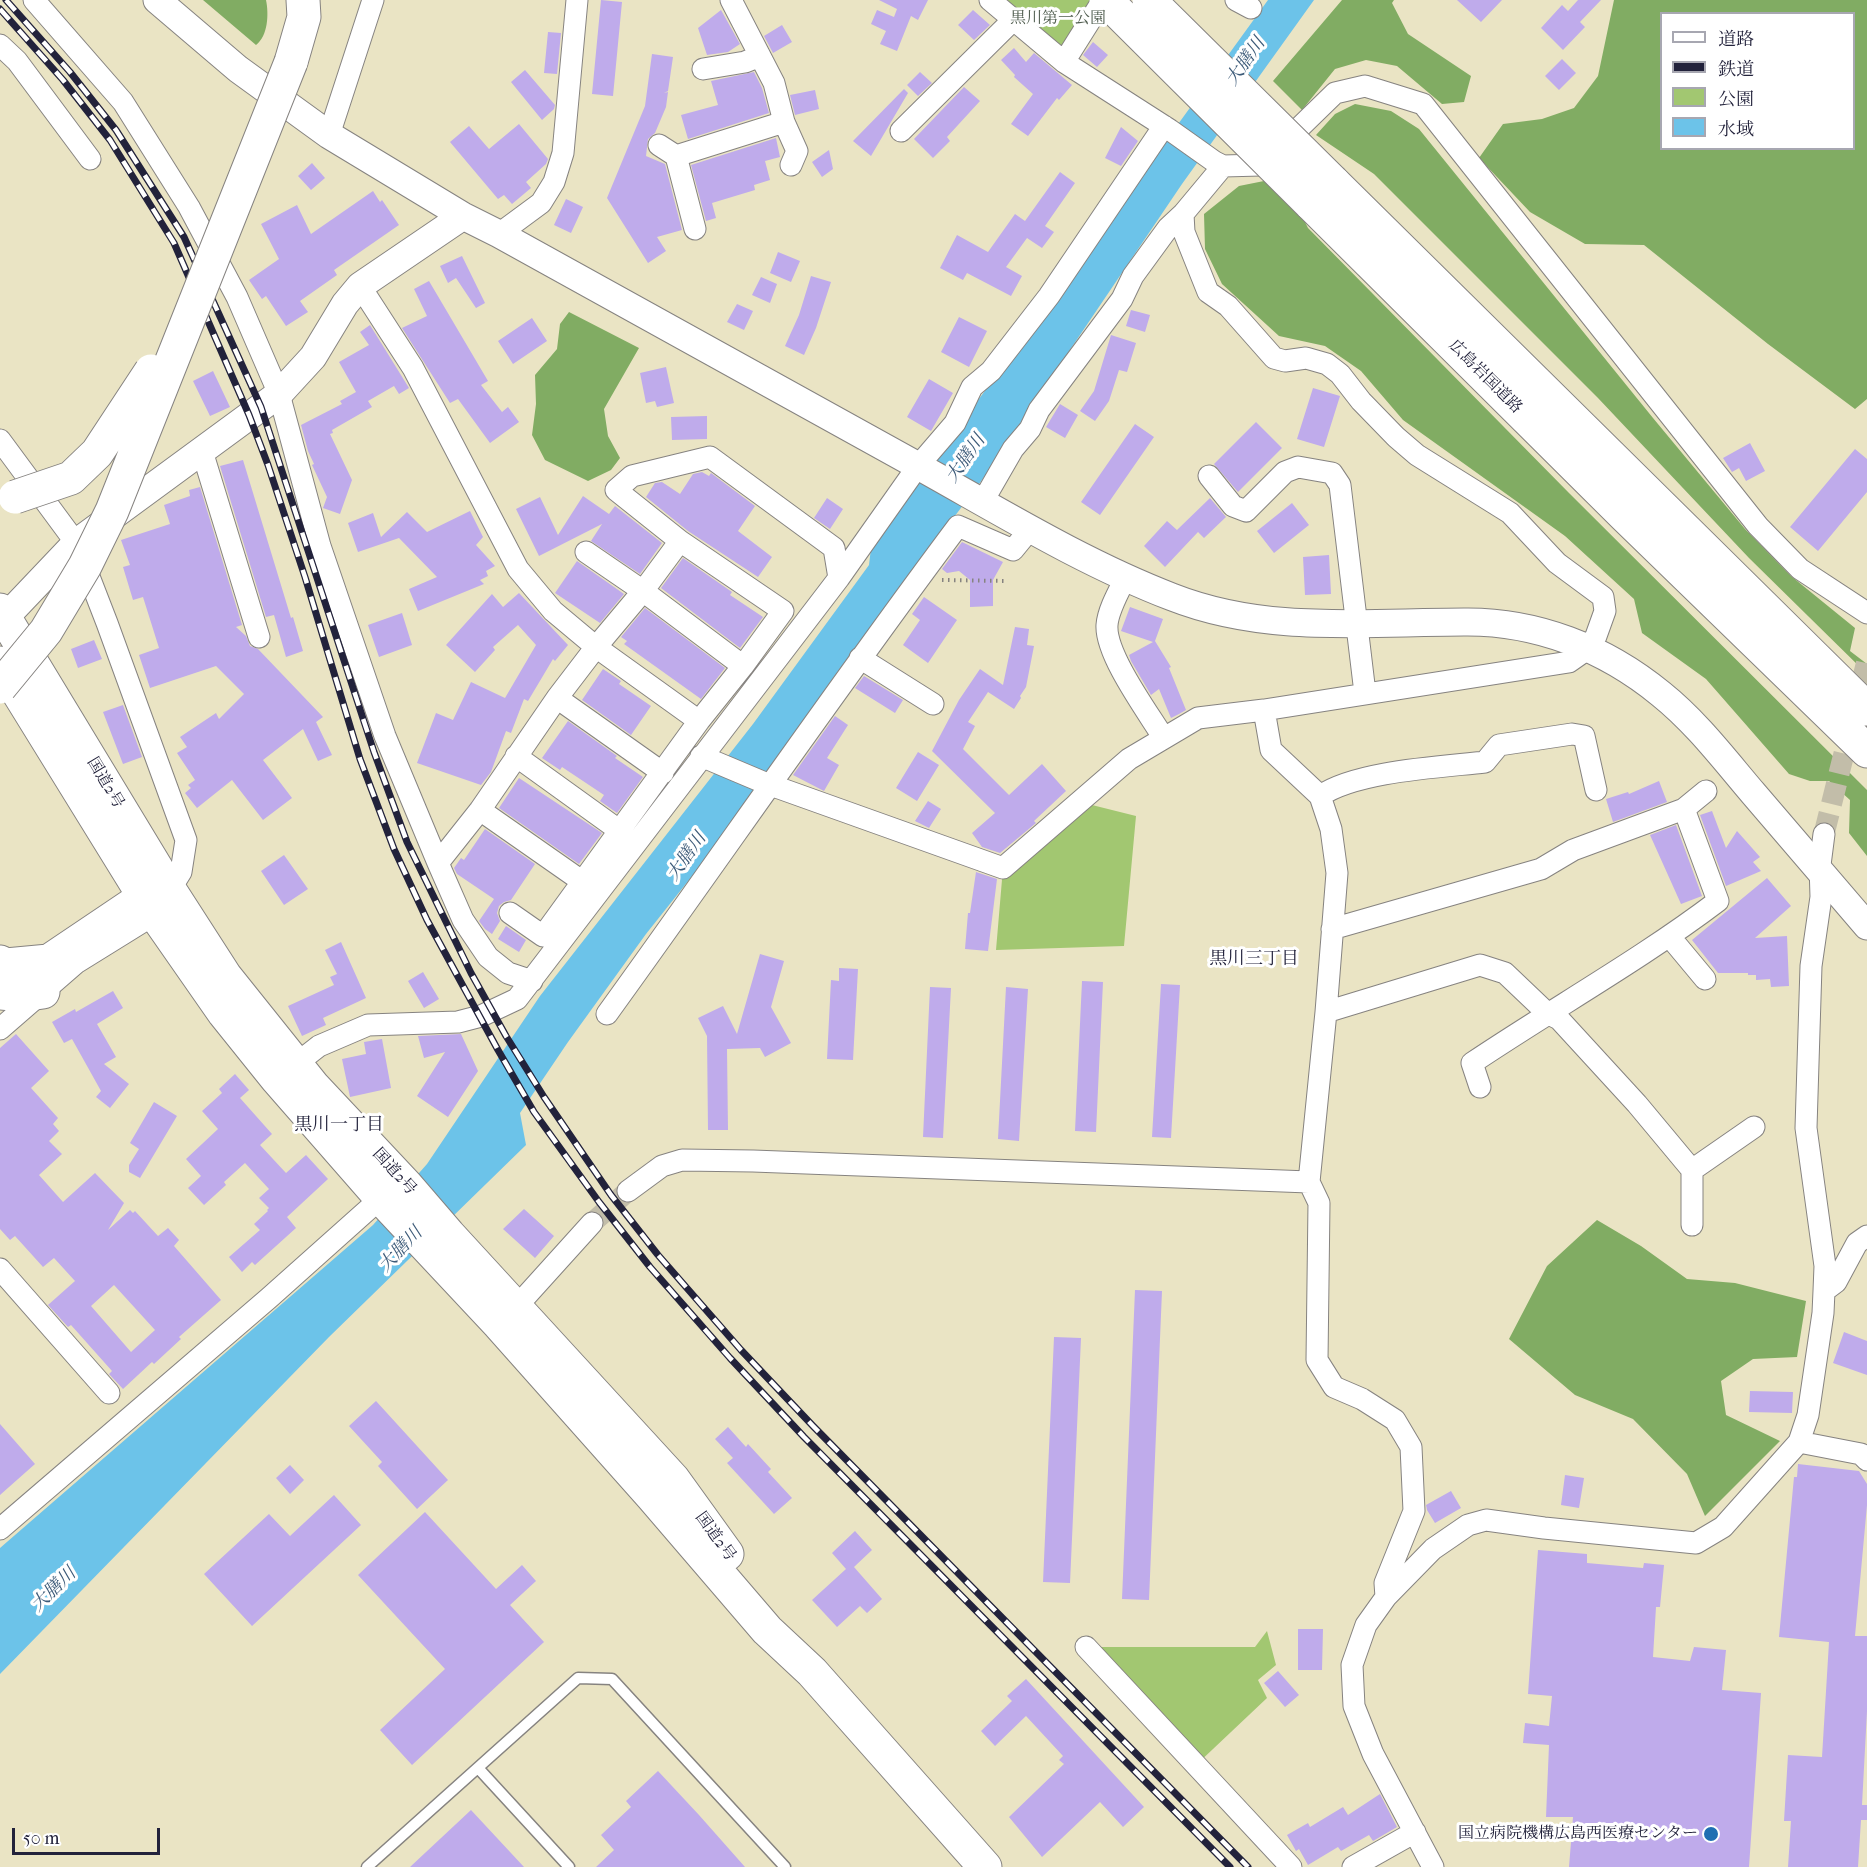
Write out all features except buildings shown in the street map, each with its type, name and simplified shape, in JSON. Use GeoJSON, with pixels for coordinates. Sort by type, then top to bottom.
{"type":"FeatureCollection","features":[{"type":"Feature","properties":{"kind":"highway"},"geometry":{"type":"LineString","coordinates":[[0,687],[46,631],[85,566],[112,511],[285,53],[286,0]]}},
{"type":"Feature","properties":{"kind":"highway"},"geometry":{"type":"LineString","coordinates":[[0,662],[35,620],[54,591],[69,561],[285,53],[304,17],[303,0]]}},
{"type":"Feature","properties":{"kind":"highway","name":"広島岩国道路"},"geometry":{"type":"LineString","coordinates":[[1104,0],[1322,192],[1867,709]]}},
{"type":"Feature","properties":{"kind":"highway","name":"広島岩国道路"},"geometry":{"type":"LineString","coordinates":[[1149,0],[1322,192],[1616,506],[1867,751]]}},
{"type":"Feature","properties":{"kind":"highway"},"geometry":{"type":"LineString","coordinates":[[8,495],[71,478],[97,453],[151,371]]}},
{"type":"Feature","properties":{"kind":"highway","name":"国道2号"},"geometry":{"type":"LineString","coordinates":[[2,617],[156,900]]}},
{"type":"Feature","properties":{"kind":"highway","name":"国道2号"},"geometry":{"type":"LineString","coordinates":[[0,662],[156,900],[225,976],[287,1071],[313,1086],[391,1195],[507,1316],[652,1496],[767,1630],[812,1672],[985,1867]]}},
{"type":"Feature","properties":{"kind":"highway"},"geometry":{"type":"LineString","coordinates":[[0,962],[6,965],[49,961],[156,900]]}},
{"type":"Feature","properties":{"kind":"highway"},"geometry":{"type":"LineString","coordinates":[[0,993],[22,995],[44,992]]}},
{"type":"Feature","properties":{"kind":"street"},"geometry":{"type":"LineString","coordinates":[[34,0],[123,102],[189,207],[237,297],[279,394],[328,569],[385,736],[438,863],[464,920],[488,957],[508,973],[532,981]]}},
{"type":"Feature","properties":{"kind":"street"},"geometry":{"type":"LineString","coordinates":[[157,0],[238,69],[329,135],[463,216],[1126,578],[1175,599],[1228,614],[1271,622],[1315,625],[1497,622],[1543,631],[1589,648],[1624,666],[1664,696],[1709,742],[1867,926]]}},
{"type":"Feature","properties":{"kind":"street"},"geometry":{"type":"LineString","coordinates":[[329,135],[373,0]]}},
{"type":"Feature","properties":{"kind":"street"},"geometry":{"type":"LineString","coordinates":[[499,234],[541,203],[554,182],[563,153],[577,0]]}},
{"type":"Feature","properties":{"kind":"street"},"geometry":{"type":"LineString","coordinates":[[730,0],[774,83],[784,122],[797,151],[791,165]]}},
{"type":"Feature","properties":{"kind":"street"},"geometry":{"type":"LineString","coordinates":[[990,0],[1064,62],[1219,164],[1261,165],[1335,93],[1365,87],[1423,104],[1758,526],[1800,569],[1867,613]]}},
{"type":"Feature","properties":{"kind":"street"},"geometry":{"type":"LineString","coordinates":[[1064,62],[1104,0]]}},
{"type":"Feature","properties":{"kind":"street"},"geometry":{"type":"LineString","coordinates":[[901,131],[1014,19]]}},
{"type":"Feature","properties":{"kind":"street"},"geometry":{"type":"LineString","coordinates":[[0,45],[17,61],[90,159]]}},
{"type":"Feature","properties":{"kind":"street"},"geometry":{"type":"LineString","coordinates":[[704,69],[745,62],[760,56]]}},
{"type":"Feature","properties":{"kind":"street"},"geometry":{"type":"LineString","coordinates":[[695,230],[668,151],[784,122]]}},
{"type":"Feature","properties":{"kind":"street"},"geometry":{"type":"LineString","coordinates":[[287,1071],[319,1046],[368,1025],[458,1022],[481,1016],[517,999],[707,759],[741,704],[955,423],[972,387],[991,371],[1049,296],[1167,128]]}},
{"type":"Feature","properties":{"kind":"street"},"geometry":{"type":"LineString","coordinates":[[979,499],[1013,449],[1030,429],[1039,410],[1122,299],[1133,276],[1168,228],[1183,214],[1219,164]]}},
{"type":"Feature","properties":{"kind":"street"},"geometry":{"type":"LineString","coordinates":[[707,759],[769,784],[1003,868],[1129,759],[1198,718],[1264,710],[1569,662],[1589,648],[1605,611],[1603,597],[1557,563],[1510,513],[1418,455],[1396,437],[1360,401],[1341,374],[1327,364],[1306,358],[1285,361],[1274,358],[1227,306],[1208,292],[1184,232],[1183,214]]}},
{"type":"Feature","properties":{"kind":"street"},"geometry":{"type":"LineString","coordinates":[[2,617],[76,543],[279,394],[313,357],[345,304],[360,286],[463,216]]}},
{"type":"Feature","properties":{"kind":"street"},"geometry":{"type":"LineString","coordinates":[[360,286],[413,368],[518,569],[553,611],[596,647],[699,721]]}},
{"type":"Feature","properties":{"kind":"street"},"geometry":{"type":"LineString","coordinates":[[0,440],[76,543],[108,623],[186,840],[181,872],[156,900],[76,963],[0,1029]]}},
{"type":"Feature","properties":{"kind":"street"},"geometry":{"type":"LineString","coordinates":[[202,451],[259,637]]}},
{"type":"Feature","properties":{"kind":"street"},"geometry":{"type":"LineString","coordinates":[[510,914],[543,936],[699,721],[783,611],[680,541],[616,490],[632,476],[710,457],[834,548],[839,578]]}},
{"type":"Feature","properties":{"kind":"street"},"geometry":{"type":"LineString","coordinates":[[1209,476],[1233,506],[1246,512],[1285,472],[1298,467],[1332,473],[1340,485],[1365,693]]}},
{"type":"Feature","properties":{"kind":"street"},"geometry":{"type":"LineString","coordinates":[[607,1014],[860,657],[958,526],[1013,550],[1031,528]]}},
{"type":"Feature","properties":{"kind":"street"},"geometry":{"type":"LineString","coordinates":[[438,863],[480,810],[557,698],[680,541]]}},
{"type":"Feature","properties":{"kind":"street"},"geometry":{"type":"LineString","coordinates":[[586,552],[643,591],[738,672],[741,704]]}},
{"type":"Feature","properties":{"kind":"street"},"geometry":{"type":"LineString","coordinates":[[1126,578],[1107,622],[1107,635],[1114,655],[1163,737]]}},
{"type":"Feature","properties":{"kind":"street"},"geometry":{"type":"LineString","coordinates":[[860,657],[933,704]]}},
{"type":"Feature","properties":{"kind":"street"},"geometry":{"type":"LineString","coordinates":[[557,698],[663,773]]}},
{"type":"Feature","properties":{"kind":"street"},"geometry":{"type":"LineString","coordinates":[[1264,710],[1271,750],[1320,796],[1331,829],[1337,873],[1309,1182],[1319,1203],[1317,1360],[1334,1387],[1362,1399],[1395,1420],[1411,1447],[1414,1511],[1385,1583],[1386,1598]]}},
{"type":"Feature","properties":{"kind":"street"},"geometry":{"type":"LineString","coordinates":[[1320,796],[1332,788],[1388,774],[1485,762],[1499,745],[1572,734],[1584,736],[1596,790]]}},
{"type":"Feature","properties":{"kind":"street"},"geometry":{"type":"LineString","coordinates":[[516,756],[620,831]]}},
{"type":"Feature","properties":{"kind":"street"},"geometry":{"type":"LineString","coordinates":[[1332,929],[1541,869],[1573,850],[1684,808],[1706,791]]}},
{"type":"Feature","properties":{"kind":"street"},"geometry":{"type":"LineString","coordinates":[[1480,1087],[1472,1063],[1547,1013],[1670,937],[1718,901],[1684,808]]}},
{"type":"Feature","properties":{"kind":"street"},"geometry":{"type":"LineString","coordinates":[[480,810],[583,882]]}},
{"type":"Feature","properties":{"kind":"street"},"geometry":{"type":"LineString","coordinates":[[1433,1867],[1373,1754],[1354,1706],[1352,1665],[1366,1625],[1386,1598],[1433,1550],[1468,1525],[1486,1520],[1696,1543],[1723,1527],[1799,1442],[1808,1415],[1823,1313],[1824,1291],[1825,1266],[1806,1128],[1811,966],[1821,897],[1820,871],[1824,834]]}},
{"type":"Feature","properties":{"kind":"street"},"geometry":{"type":"LineString","coordinates":[[1670,937],[1705,979]]}},
{"type":"Feature","properties":{"kind":"street"},"geometry":{"type":"LineString","coordinates":[[1326,1012],[1479,965],[1505,973],[1547,1013],[1559,1019],[1637,1104],[1692,1170],[1692,1225]]}},
{"type":"Feature","properties":{"kind":"street"},"geometry":{"type":"LineString","coordinates":[[1692,1170],[1754,1127]]}},
{"type":"Feature","properties":{"kind":"street"},"geometry":{"type":"LineString","coordinates":[[628,1191],[662,1166],[682,1160],[1309,1182]]}},
{"type":"Feature","properties":{"kind":"street"},"geometry":{"type":"LineString","coordinates":[[0,1529],[391,1195]]}},
{"type":"Feature","properties":{"kind":"street"},"geometry":{"type":"LineString","coordinates":[[507,1316],[592,1223]]}},
{"type":"Feature","properties":{"kind":"street"},"geometry":{"type":"LineString","coordinates":[[1824,1291],[1836,1282],[1857,1243],[1867,1236]]}},
{"type":"Feature","properties":{"kind":"street"},"geometry":{"type":"LineString","coordinates":[[0,1269],[109,1393]]}},
{"type":"Feature","properties":{"kind":"street"},"geometry":{"type":"LineString","coordinates":[[1799,1442],[1861,1454],[1867,1460]]}},
{"type":"Feature","properties":{"kind":"street"},"geometry":{"type":"LineString","coordinates":[[1086,1647],[1291,1867]]}},
{"type":"Feature","properties":{"kind":"street"},"geometry":{"type":"LineString","coordinates":[[1353,1867],[1415,1832]]}},
{"type":"Feature","properties":{"kind":"lane"},"geometry":{"type":"LineString","coordinates":[[367,1867],[578,1678],[612,1679],[785,1867]]}},
{"type":"Feature","properties":{"kind":"lane"},"geometry":{"type":"LineString","coordinates":[[478,1768],[568,1867]]}},
{"type":"Feature","properties":{"kind":"path"},"geometry":{"type":"LineString","coordinates":[[918,579],[1008,581]]}},
{"type":"Feature","properties":{"kind":"green space"},"geometry":{"type":"Polygon","coordinates":[[[203,0],[266,0],[267,24],[260,41],[256,45],[203,0]]]}},
{"type":"Feature","properties":{"kind":"green space","name":"黒川第一公園"},"geometry":{"type":"Polygon","coordinates":[[[1003,0],[1095,0],[1063,47],[1003,0]]]}},
{"type":"Feature","properties":{"kind":"green space"},"geometry":{"type":"Polygon","coordinates":[[[1342,0],[1394,0],[1392,3],[1408,34],[1471,76],[1464,102],[1442,104],[1397,66],[1366,60],[1335,69],[1302,110],[1273,81],[1342,0]]]}},
{"type":"Feature","properties":{"kind":"green space"},"geometry":{"type":"Polygon","coordinates":[[[1614,0],[1867,0],[1867,399],[1855,409],[1768,344],[1644,245],[1585,244],[1530,212],[1479,158],[1503,124],[1542,119],[1574,108],[1598,76],[1614,0]]]}},
{"type":"Feature","properties":{"kind":"green space"},"geometry":{"type":"Polygon","coordinates":[[[1355,104],[1391,111],[1419,129],[1745,529],[1791,576],[1855,628],[1850,651],[1867,664],[1867,674],[1749,558],[1598,398],[1374,174],[1316,135],[1335,114],[1355,104]]]}},
{"type":"Feature","properties":{"kind":"green space"},"geometry":{"type":"Polygon","coordinates":[[[1269,180],[1294,200],[1308,228],[1569,493],[1867,790],[1867,856],[1849,833],[1850,800],[1829,781],[1810,781],[1789,774],[1706,679],[1642,633],[1634,599],[1565,536],[1403,420],[1361,371],[1325,346],[1279,336],[1222,284],[1205,249],[1204,214],[1239,186],[1269,180]]]}},
{"type":"Feature","properties":{"kind":"green space"},"geometry":{"type":"Polygon","coordinates":[[[569,312],[639,348],[604,409],[608,436],[620,458],[611,470],[588,481],[545,460],[532,435],[536,404],[535,375],[557,349],[560,324],[569,312]]]}},
{"type":"Feature","properties":{"kind":"green space"},"geometry":{"type":"Polygon","coordinates":[[[1080,802],[1136,816],[1124,946],[996,950],[1003,868],[1080,802]]]}},
{"type":"Feature","properties":{"kind":"green space"},"geometry":{"type":"Polygon","coordinates":[[[1597,1220],[1641,1246],[1687,1279],[1735,1283],[1806,1301],[1797,1357],[1753,1359],[1721,1381],[1726,1415],[1780,1441],[1705,1516],[1687,1474],[1633,1419],[1575,1395],[1509,1339],[1547,1266],[1597,1220]]]}},
{"type":"Feature","properties":{"kind":"green space"},"geometry":{"type":"Polygon","coordinates":[[[1267,1631],[1276,1665],[1258,1680],[1267,1698],[1195,1766],[1086,1647],[1255,1647],[1267,1631]]]}},
{"type":"Feature","properties":{"kind":"water","name":"大膳川"},"geometry":{"type":"Polygon","coordinates":[[[1268,0],[1314,0],[1182,184],[982,480],[838,671],[716,846],[646,934],[568,1042],[520,1113],[526,1145],[329,1337],[0,1674],[0,1548],[373,1225],[427,1164],[540,996],[753,724],[869,565],[871,548],[1268,0]]]}},
{"type":"Feature","properties":{"kind":"tunnel"},"geometry":{"type":"LineString","coordinates":[[1824,834],[1867,661]]}},
{"type":"Feature","properties":{"kind":"tunnel"},"geometry":{"type":"LineString","coordinates":[[592,1223],[628,1191]]}},
{"type":"Feature","properties":{"kind":"railway"},"geometry":{"type":"LineString","coordinates":[[6,0],[70,72],[116,130],[184,237],[261,407],[374,752],[407,842],[471,973],[544,1097],[611,1195],[658,1255],[741,1350],[813,1426],[1248,1867]]}},
{"type":"Feature","properties":{"kind":"railway"},"geometry":{"type":"LineString","coordinates":[[0,9],[63,80],[110,140],[174,243],[249,415],[268,465],[305,577],[360,759],[394,849],[427,920],[534,1112],[599,1202],[650,1267],[730,1358],[804,1437],[1230,1867]]}},
{"type":"Feature","properties":{"kind":"place","name":"国立病院機構広島西医療センター"},"geometry":{"type":"Point","coordinates":[1711,1834]}},
{"type":"Feature","properties":{"kind":"district","name":"黒川三丁目"},"geometry":{"type":"Point","coordinates":[1254,960]}},
{"type":"Feature","properties":{"kind":"district","name":"黒川一丁目"},"geometry":{"type":"Point","coordinates":[339,1126]}}]}
